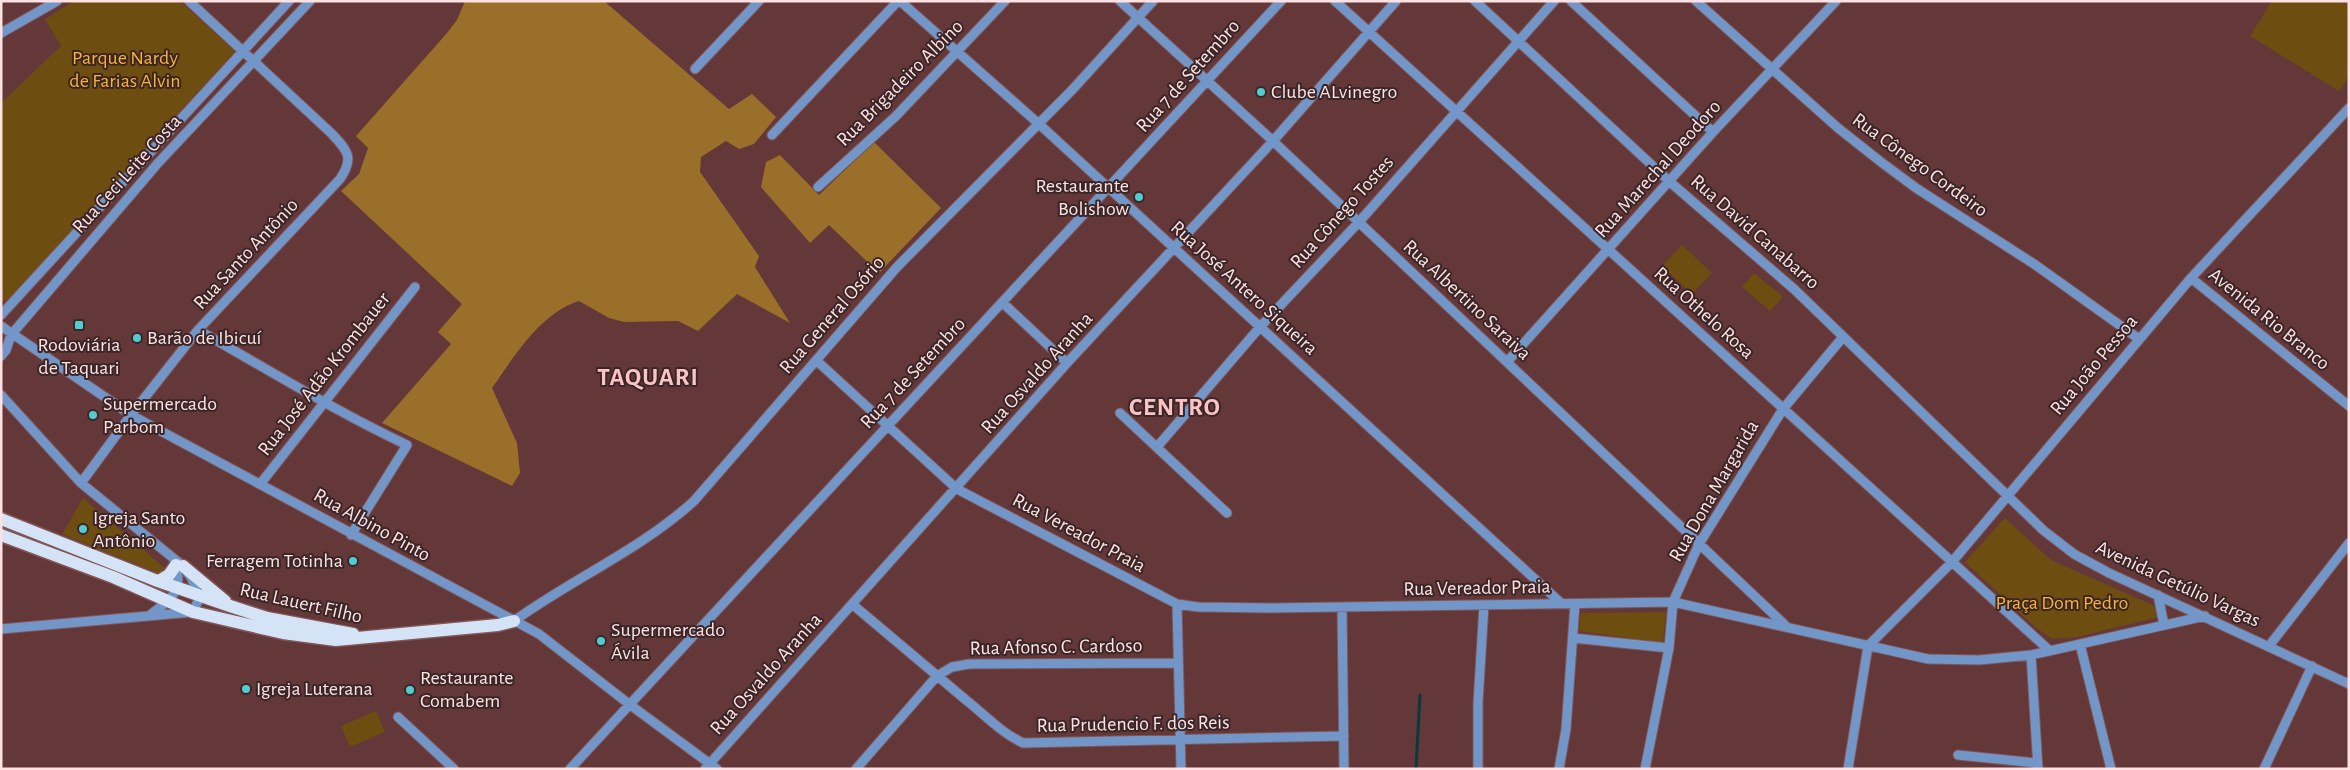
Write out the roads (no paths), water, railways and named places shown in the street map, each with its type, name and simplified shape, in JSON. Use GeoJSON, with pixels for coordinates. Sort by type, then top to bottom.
{"type":"FeatureCollection","features":[{"type":"Feature","properties":{"kind":"main road","name":"Rua Lauert Filho"},"geometry":{"type":"LineString","coordinates":[[1,519],[159,582],[267,618],[367,637]]}},
{"type":"Feature","properties":{"kind":"main road","name":"Rua Lauert Filho"},"geometry":{"type":"LineString","coordinates":[[1,535],[112,577],[193,612],[309,637],[336,640],[498,625],[514,621]]}},
{"type":"Feature","properties":{"kind":"main road"},"geometry":{"type":"LineString","coordinates":[[159,582],[169,575],[178,564],[230,606],[228,620]]}},
{"type":"Feature","properties":{"kind":"main road"},"geometry":{"type":"LineString","coordinates":[[112,577],[119,565]]}},
{"type":"Feature","properties":{"kind":"street"},"geometry":{"type":"LineString","coordinates":[[1,33],[56,1]]}},
{"type":"Feature","properties":{"kind":"street"},"geometry":{"type":"LineString","coordinates":[[189,1],[254,62]]}},
{"type":"Feature","properties":{"kind":"street","name":"Rua Ceci Leite Costa"},"geometry":{"type":"LineString","coordinates":[[1,315],[289,1]]}},
{"type":"Feature","properties":{"kind":"street","name":"Rua Ceci Leite Costa"},"geometry":{"type":"LineString","coordinates":[[1,356],[6,350],[11,335],[158,163],[310,1]]}},
{"type":"Feature","properties":{"kind":"street"},"geometry":{"type":"LineString","coordinates":[[694,69],[759,1]]}},
{"type":"Feature","properties":{"kind":"street"},"geometry":{"type":"LineString","coordinates":[[772,135],[899,1]]}},
{"type":"Feature","properties":{"kind":"street","name":"Rua José Antero Siqueira"},"geometry":{"type":"LineString","coordinates":[[899,1],[1039,124],[1562,604]]}},
{"type":"Feature","properties":{"kind":"street","name":"Rua Brigadeiro Albino"},"geometry":{"type":"LineString","coordinates":[[818,187],[896,116],[1005,1]]}},
{"type":"Feature","properties":{"kind":"street","name":"Rua Albertino Saraiva"},"geometry":{"type":"LineString","coordinates":[[1120,1],[1208,80],[1787,626]]}},
{"type":"Feature","properties":{"kind":"street","name":"Rua General Osório"},"geometry":{"type":"LineString","coordinates":[[514,621],[676,518],[694,501],[897,267],[1039,124],[1154,1]]}},
{"type":"Feature","properties":{"kind":"street","name":"Rua 7 de Setembro"},"geometry":{"type":"LineString","coordinates":[[570,769],[1110,189],[1282,1]]}},
{"type":"Feature","properties":{"kind":"street","name":"Rua Othelo Rosa"},"geometry":{"type":"LineString","coordinates":[[1335,1],[2050,651]]}},
{"type":"Feature","properties":{"kind":"street","name":"Rua Osvaldo Aranha"},"geometry":{"type":"LineString","coordinates":[[710,767],[852,604],[957,489],[1067,363],[1273,141],[1396,1]]}},
{"type":"Feature","properties":{"kind":"street","name":"Rua David Canabarro"},"geometry":{"type":"LineString","coordinates":[[1475,1],[1670,182],[1794,288],[2007,494]]}},
{"type":"Feature","properties":{"kind":"street","name":"Rua Cônego Tostes"},"geometry":{"type":"LineString","coordinates":[[1157,447],[1260,327],[1359,222],[1520,42],[1554,1]]}},
{"type":"Feature","properties":{"kind":"street"},"geometry":{"type":"LineString","coordinates":[[1571,1],[1713,132]]}},
{"type":"Feature","properties":{"kind":"street","name":"Rua Cônego Cordeiro"},"geometry":{"type":"LineString","coordinates":[[1696,1],[1838,128],[1916,188],[2034,264],[2139,339]]}},
{"type":"Feature","properties":{"kind":"street","name":"Rua Marechal Deodoro"},"geometry":{"type":"LineString","coordinates":[[1507,362],[1713,132],[1832,3]]}},
{"type":"Feature","properties":{"kind":"street","name":"Rua Santo Antônio"},"geometry":{"type":"LineString","coordinates":[[81,483],[131,415],[198,330],[347,170],[349,161],[344,147],[254,62]]}},
{"type":"Feature","properties":{"kind":"street","name":"Rua João Pessoa"},"geometry":{"type":"LineString","coordinates":[[1868,646],[1952,562],[2007,494],[2191,278],[2349,108]]}},
{"type":"Feature","properties":{"kind":"street"},"geometry":{"type":"LineString","coordinates":[[149,155],[158,163]]}},
{"type":"Feature","properties":{"kind":"street","name":"Avenida Rio Branco"},"geometry":{"type":"LineString","coordinates":[[2191,278],[2349,406]]}},
{"type":"Feature","properties":{"kind":"street","name":"Rua José Adão Krombauer"},"geometry":{"type":"LineString","coordinates":[[261,483],[415,287]]}},
{"type":"Feature","properties":{"kind":"street"},"geometry":{"type":"LineString","coordinates":[[1003,303],[1067,363]]}},
{"type":"Feature","properties":{"kind":"street","name":"Rua Albino Pinto"},"geometry":{"type":"LineString","coordinates":[[1,326],[11,335],[131,415],[261,483],[351,535],[539,634],[710,767]]}},
{"type":"Feature","properties":{"kind":"street"},"geometry":{"type":"LineString","coordinates":[[198,330],[323,403],[407,445],[351,535]]}},
{"type":"Feature","properties":{"kind":"street","name":"Rua Dona Margarida"},"geometry":{"type":"LineString","coordinates":[[1645,769],[1669,648],[1673,602],[1699,544],[1784,409],[1843,337]]}},
{"type":"Feature","properties":{"kind":"street","name":"Rua Vereador Praia"},"geometry":{"type":"LineString","coordinates":[[816,361],[957,489],[1177,604],[1198,607],[1342,607],[1673,602],[1928,659],[1979,660],[2031,655],[2204,616]]}},
{"type":"Feature","properties":{"kind":"street"},"geometry":{"type":"LineString","coordinates":[[1,395],[81,483],[178,564],[192,579],[199,602],[193,612],[150,614],[1,629]]}},
{"type":"Feature","properties":{"kind":"street"},"geometry":{"type":"LineString","coordinates":[[1120,412],[1227,512]]}},
{"type":"Feature","properties":{"kind":"street","name":"Avenida Getúlio Vargas"},"geometry":{"type":"LineString","coordinates":[[2007,494],[2043,530],[2074,554],[2349,684]]}},
{"type":"Feature","properties":{"kind":"street"},"geometry":{"type":"LineString","coordinates":[[2269,646],[2349,544]]}},
{"type":"Feature","properties":{"kind":"street"},"geometry":{"type":"LineString","coordinates":[[150,614],[167,602],[178,588],[178,564]]}},
{"type":"Feature","properties":{"kind":"street"},"geometry":{"type":"LineString","coordinates":[[2158,595],[2164,625]]}},
{"type":"Feature","properties":{"kind":"street","name":"Rua Prudencio F. dos Reis"},"geometry":{"type":"LineString","coordinates":[[852,604],[987,720],[1009,737],[1023,743],[1344,736]]}},
{"type":"Feature","properties":{"kind":"street"},"geometry":{"type":"LineString","coordinates":[[1177,604],[1181,769]]}},
{"type":"Feature","properties":{"kind":"street"},"geometry":{"type":"LineString","coordinates":[[1559,769],[1566,729],[1576,604]]}},
{"type":"Feature","properties":{"kind":"street"},"geometry":{"type":"LineString","coordinates":[[1478,769],[1478,703],[1484,605]]}},
{"type":"Feature","properties":{"kind":"street"},"geometry":{"type":"LineString","coordinates":[[1342,607],[1344,769]]}},
{"type":"Feature","properties":{"kind":"street"},"geometry":{"type":"LineString","coordinates":[[1572,638],[1669,648]]}},
{"type":"Feature","properties":{"kind":"street"},"geometry":{"type":"LineString","coordinates":[[2080,644],[2111,769]]}},
{"type":"Feature","properties":{"kind":"street"},"geometry":{"type":"LineString","coordinates":[[1848,769],[1868,646]]}},
{"type":"Feature","properties":{"kind":"street"},"geometry":{"type":"LineString","coordinates":[[1958,755],[2037,766],[2031,655]]}},
{"type":"Feature","properties":{"kind":"street","name":"Rua Afonso C. Cardoso"},"geometry":{"type":"LineString","coordinates":[[937,676],[952,667],[969,664],[1178,663]]}},
{"type":"Feature","properties":{"kind":"street"},"geometry":{"type":"LineString","coordinates":[[2264,769],[2312,666]]}},
{"type":"Feature","properties":{"kind":"street"},"geometry":{"type":"LineString","coordinates":[[856,769],[937,676]]}},
{"type":"Feature","properties":{"kind":"street"},"geometry":{"type":"LineString","coordinates":[[398,717],[454,769]]}},
{"type":"Feature","properties":{"kind":"waterway"},"geometry":{"type":"LineString","coordinates":[[1416,769],[1420,695]]}},
{"type":"Feature","properties":{"kind":"place","name":"Clube ALvinegro"},"geometry":{"type":"Point","coordinates":[1261,92]}},
{"type":"Feature","properties":{"kind":"place","name":"Restaurante Bolishow"},"geometry":{"type":"Point","coordinates":[1139,197]}},
{"type":"Feature","properties":{"kind":"place","name":"Rodoviária de Taquari"},"geometry":{"type":"Point","coordinates":[79,325]}},
{"type":"Feature","properties":{"kind":"place","name":"Barão de Ibicuí"},"geometry":{"type":"Point","coordinates":[137,338]}},
{"type":"Feature","properties":{"kind":"place","name":"Supermercado Parbom"},"geometry":{"type":"Point","coordinates":[93,415]}},
{"type":"Feature","properties":{"kind":"place","name":"Igreja Santo Antônio"},"geometry":{"type":"Point","coordinates":[83,529]}},
{"type":"Feature","properties":{"kind":"place","name":"Ferragem Totinha"},"geometry":{"type":"Point","coordinates":[353,561]}},
{"type":"Feature","properties":{"kind":"place","name":"Supermercado Ávila"},"geometry":{"type":"Point","coordinates":[601,641]}},
{"type":"Feature","properties":{"kind":"place","name":"Igreja Luterana"},"geometry":{"type":"Point","coordinates":[246,689]}},
{"type":"Feature","properties":{"kind":"place","name":"Restaurante Comabem"},"geometry":{"type":"Point","coordinates":[410,690]}},
{"type":"Feature","properties":{"kind":"district","name":"TAQUARI"},"geometry":{"type":"Point","coordinates":[648,377]}},
{"type":"Feature","properties":{"kind":"district","name":"CENTRO"},"geometry":{"type":"Point","coordinates":[1175,407]}},
{"type":"Feature","properties":{"kind":"park label","name":"Parque Nardy de Farias Alvin"},"geometry":{"type":"Point","coordinates":[125,70]}},
{"type":"Feature","properties":{"kind":"park label","name":"Praça Dom Pedro"},"geometry":{"type":"Point","coordinates":[2062,603]}}]}
